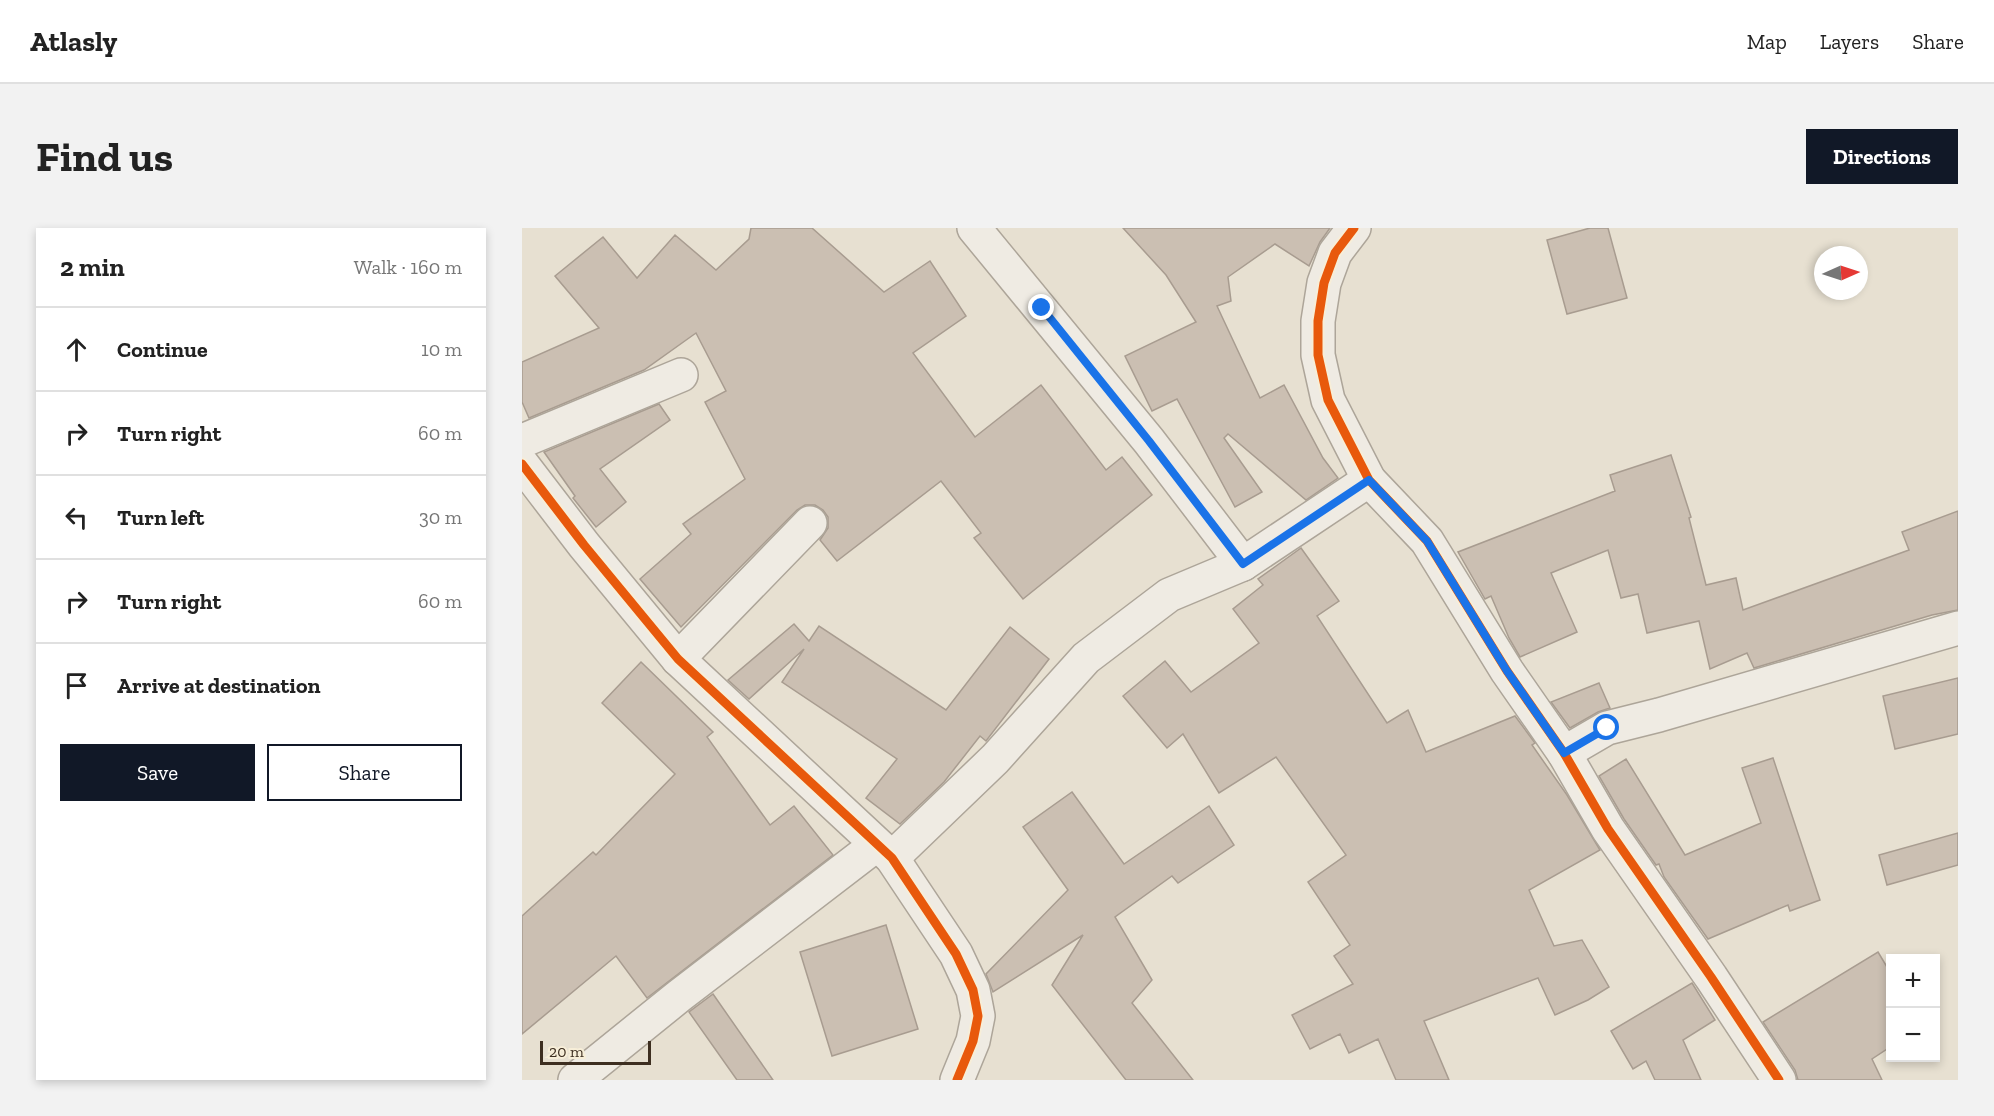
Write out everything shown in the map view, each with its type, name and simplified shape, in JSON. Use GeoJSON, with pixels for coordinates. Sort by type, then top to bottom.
{"type":"FeatureCollection","features":[{"type":"Feature","properties":{"kind":"street"},"geometry":{"type":"LineString","coordinates":[[974,228],[1149,441],[1243,564]]}},
{"type":"Feature","properties":{"kind":"street"},"geometry":{"type":"LineString","coordinates":[[1354,228],[1335,253],[1324,284],[1318,321],[1318,355],[1328,400],[1369,480],[1427,541],[1507,671],[1564,753],[1608,829],[1779,1080]]}},
{"type":"Feature","properties":{"kind":"street"},"geometry":{"type":"LineString","coordinates":[[522,441],[681,375]]}},
{"type":"Feature","properties":{"kind":"street"},"geometry":{"type":"LineString","coordinates":[[522,465],[584,545],[678,659],[884,851],[956,954],[973,990],[978,1016],[973,1041],[957,1080]]}},
{"type":"Feature","properties":{"kind":"street"},"geometry":{"type":"LineString","coordinates":[[574,1080],[679,996],[884,851],[995,759],[1086,658],[1169,595],[1243,564],[1369,480]]}},
{"type":"Feature","properties":{"kind":"street"},"geometry":{"type":"LineString","coordinates":[[678,659],[810,523]]}},
{"type":"Feature","properties":{"kind":"street"},"geometry":{"type":"LineString","coordinates":[[1564,753],[1607,728],[1958,628]]}},
{"type":"Feature","properties":{"kind":"building"},"geometry":{"type":"Polygon","coordinates":[[[751,228],[812,228],[884,292],[930,261],[966,316],[913,353],[975,437],[1041,385],[1106,470],[1122,457],[1152,495],[1023,599],[974,538],[981,533],[941,481],[837,561],[820,540],[828,528],[828,517],[815,505],[805,505],[797,510],[681,627],[640,579],[691,534],[683,524],[745,479],[705,402],[726,391],[696,333],[644,370],[529,418],[522,402],[522,362],[599,328],[555,276],[603,237],[637,278],[675,235],[716,270],[749,239],[751,228]]]}},
{"type":"Feature","properties":{"kind":"building"},"geometry":{"type":"Polygon","coordinates":[[[1123,228],[1330,228],[1320,242],[1309,266],[1275,244],[1228,277],[1231,301],[1217,306],[1260,398],[1284,385],[1323,458],[1338,478],[1306,500],[1228,434],[1224,438],[1262,492],[1235,507],[1177,399],[1152,411],[1125,356],[1196,322],[1166,275],[1123,228]]]}},
{"type":"Feature","properties":{"kind":"building"},"geometry":{"type":"Polygon","coordinates":[[[1590,228],[1608,228],[1627,298],[1567,314],[1547,240],[1590,228]]]}},
{"type":"Feature","properties":{"kind":"building"},"geometry":{"type":"Polygon","coordinates":[[[659,404],[670,420],[600,469],[626,502],[596,527],[573,498],[575,496],[544,452],[659,404]]]}},
{"type":"Feature","properties":{"kind":"building"},"geometry":{"type":"Polygon","coordinates":[[[1671,455],[1691,517],[1689,518],[1706,585],[1736,578],[1743,610],[1909,550],[1902,532],[1958,511],[1958,610],[1932,615],[1754,668],[1747,653],[1710,669],[1699,621],[1647,633],[1638,594],[1621,598],[1608,550],[1551,573],[1577,632],[1520,657],[1491,596],[1485,599],[1458,552],[1615,491],[1610,475],[1671,455]]]}},
{"type":"Feature","properties":{"kind":"building"},"geometry":{"type":"Polygon","coordinates":[[[1301,548],[1339,601],[1317,616],[1387,723],[1408,710],[1426,752],[1515,716],[1535,743],[1532,745],[1567,795],[1600,850],[1529,890],[1554,946],[1582,940],[1609,987],[1588,1000],[1555,1015],[1538,978],[1424,1021],[1449,1080],[1396,1080],[1378,1039],[1349,1053],[1340,1034],[1310,1049],[1292,1015],[1353,984],[1334,956],[1350,945],[1308,882],[1346,855],[1276,757],[1219,793],[1183,734],[1167,748],[1123,696],[1165,661],[1191,692],[1259,643],[1233,609],[1263,585],[1258,579],[1301,548]]]}},
{"type":"Feature","properties":{"kind":"building"},"geometry":{"type":"Polygon","coordinates":[[[794,624],[809,641],[819,626],[946,710],[1010,627],[1049,659],[986,741],[980,736],[944,782],[900,824],[866,798],[897,759],[782,682],[804,649],[749,699],[728,680],[794,624]]]}},
{"type":"Feature","properties":{"kind":"building"},"geometry":{"type":"Polygon","coordinates":[[[641,662],[713,732],[707,737],[770,825],[794,806],[833,855],[647,998],[616,956],[522,1034],[522,916],[593,852],[596,855],[675,774],[602,703],[641,662]]]}},
{"type":"Feature","properties":{"kind":"building"},"geometry":{"type":"Polygon","coordinates":[[[1958,678],[1958,734],[1895,749],[1883,696],[1958,678]]]}},
{"type":"Feature","properties":{"kind":"building"},"geometry":{"type":"Polygon","coordinates":[[[1599,683],[1610,708],[1570,728],[1551,702],[1599,683]]]}},
{"type":"Feature","properties":{"kind":"building"},"geometry":{"type":"Polygon","coordinates":[[[1773,758],[1820,900],[1790,911],[1788,905],[1708,939],[1664,877],[1659,864],[1656,865],[1624,819],[1599,776],[1626,759],[1685,855],[1761,823],[1742,768],[1773,758]]]}},
{"type":"Feature","properties":{"kind":"building"},"geometry":{"type":"Polygon","coordinates":[[[1072,792],[1124,864],[1209,806],[1234,845],[1178,883],[1172,876],[1115,917],[1152,980],[1132,1003],[1193,1080],[1126,1080],[1052,985],[1083,935],[993,992],[986,974],[1068,890],[1023,827],[1072,792]]]}},
{"type":"Feature","properties":{"kind":"building"},"geometry":{"type":"Polygon","coordinates":[[[1958,833],[1958,865],[1887,885],[1879,855],[1958,833]]]}},
{"type":"Feature","properties":{"kind":"building"},"geometry":{"type":"Polygon","coordinates":[[[886,925],[918,1029],[832,1056],[800,952],[886,925]]]}},
{"type":"Feature","properties":{"kind":"building"},"geometry":{"type":"Polygon","coordinates":[[[1878,952],[1886,965],[1886,1050],[1872,1059],[1882,1080],[1798,1080],[1795,1070],[1763,1022],[1878,952]]]}},
{"type":"Feature","properties":{"kind":"building"},"geometry":{"type":"Polygon","coordinates":[[[1692,983],[1715,1020],[1683,1040],[1701,1080],[1655,1080],[1646,1061],[1633,1069],[1611,1031],[1692,983]]]}},
{"type":"Feature","properties":{"kind":"building"},"geometry":{"type":"Polygon","coordinates":[[[713,994],[773,1080],[737,1080],[689,1012],[713,994]]]}},
{"type":"Feature","properties":{"kind":"cycle path"},"geometry":{"type":"LineString","coordinates":[[1354,228],[1335,253],[1324,283],[1318,321],[1318,355],[1328,400],[1369,480],[1427,541],[1507,671],[1564,753],[1608,829],[1779,1080]]}},
{"type":"Feature","properties":{"kind":"cycle path"},"geometry":{"type":"LineString","coordinates":[[522,464],[584,545],[678,659],[892,858],[956,954],[973,990],[978,1016],[973,1041],[957,1080]]}},
{"type":"Feature","properties":{"kind":"route"},"geometry":{"type":"LineString","coordinates":[[1042,308],[1149,441],[1243,564],[1369,480],[1427,541],[1507,671],[1564,753],[1607,728]]}}]}
